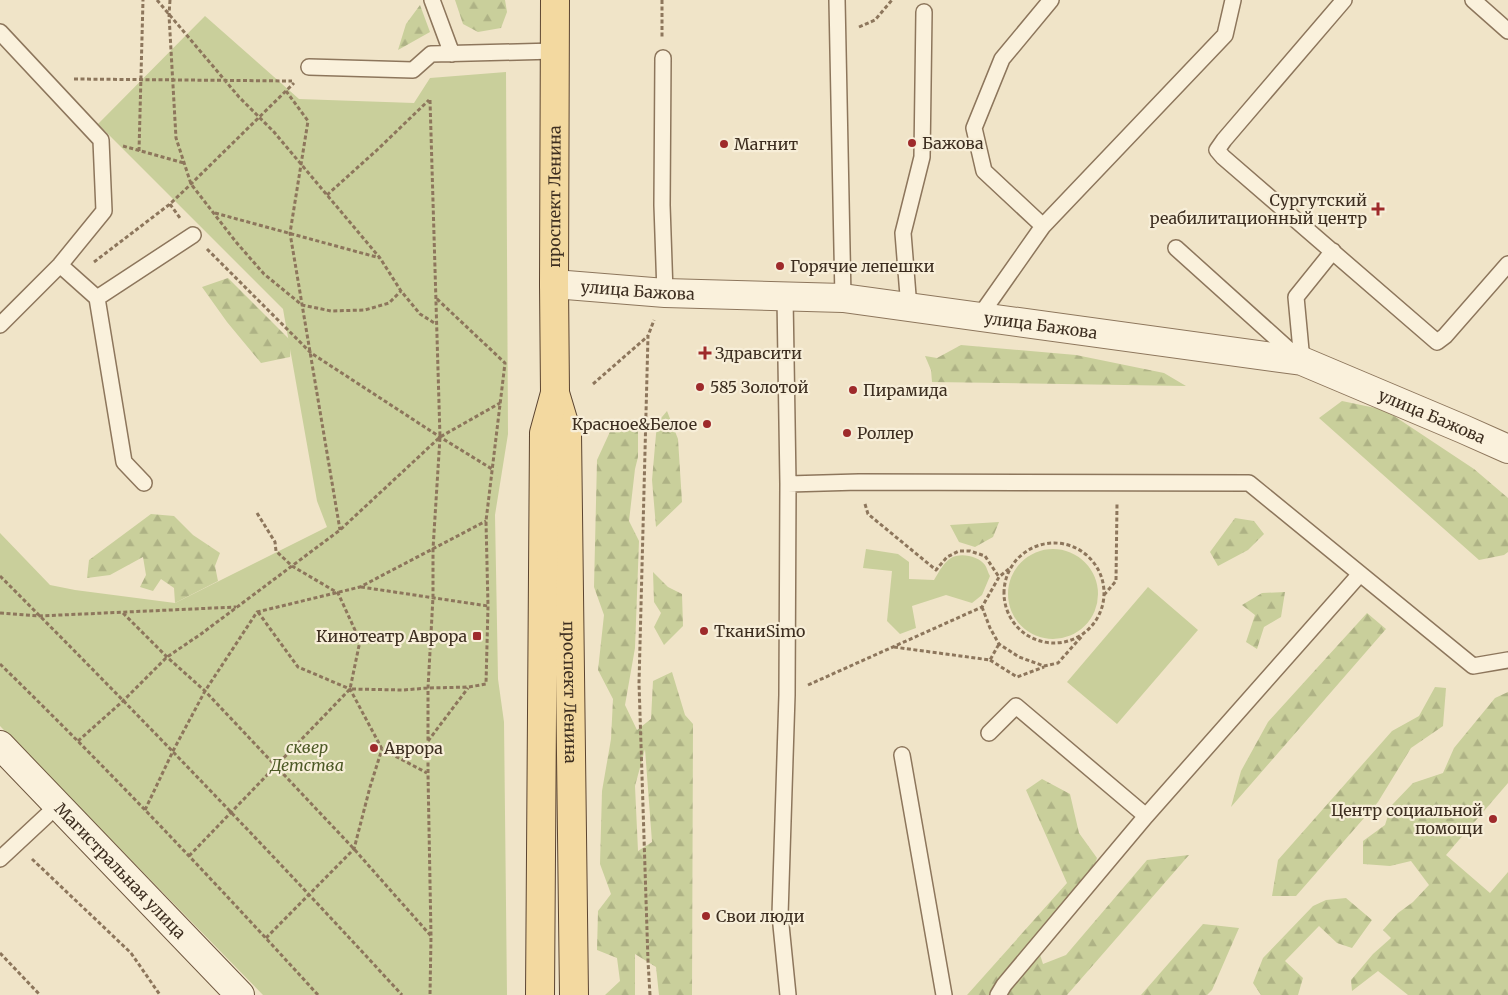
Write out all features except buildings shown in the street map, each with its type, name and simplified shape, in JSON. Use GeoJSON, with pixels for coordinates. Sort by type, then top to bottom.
{"type":"FeatureCollection","features":[{"type":"Feature","properties":{"kind":"main road","name":"проспект Ленина"},"geometry":{"type":"LineString","coordinates":[[540,995],[544,433],[555,392],[556,0]]}},
{"type":"Feature","properties":{"kind":"main road","name":"проспект Ленина"},"geometry":{"type":"LineString","coordinates":[[555,392],[568,434],[574,995]]}},
{"type":"Feature","properties":{"kind":"street","name":"улица Бажова"},"geometry":{"type":"LineString","coordinates":[[554,284],[665,293],[843,298],[1302,361],[1508,449]]}},
{"type":"Feature","properties":{"kind":"street","name":"Магистральная улица"},"geometry":{"type":"LineString","coordinates":[[0,745],[240,995]]}},
{"type":"Feature","properties":{"kind":"lane"},"geometry":{"type":"LineString","coordinates":[[432,0],[452,54]]}},
{"type":"Feature","properties":{"kind":"lane"},"geometry":{"type":"LineString","coordinates":[[837,0],[843,298]]}},
{"type":"Feature","properties":{"kind":"lane"},"geometry":{"type":"LineString","coordinates":[[1043,226],[984,171],[974,128],[1002,59],[1051,0]]}},
{"type":"Feature","properties":{"kind":"lane"},"geometry":{"type":"LineString","coordinates":[[979,317],[1043,226],[1225,35],[1233,0]]}},
{"type":"Feature","properties":{"kind":"lane"},"geometry":{"type":"LineString","coordinates":[[1344,0],[1217,150],[1437,342],[1445,336],[1508,264]]}},
{"type":"Feature","properties":{"kind":"lane"},"geometry":{"type":"LineString","coordinates":[[1473,0],[1508,31]]}},
{"type":"Feature","properties":{"kind":"lane"},"geometry":{"type":"LineString","coordinates":[[909,308],[903,233],[922,157],[924,12]]}},
{"type":"Feature","properties":{"kind":"lane"},"geometry":{"type":"LineString","coordinates":[[0,32],[101,140],[104,211],[60,265],[0,325]]}},
{"type":"Feature","properties":{"kind":"lane"},"geometry":{"type":"LineString","coordinates":[[309,67],[413,70],[431,54],[555,51]]}},
{"type":"Feature","properties":{"kind":"lane"},"geometry":{"type":"LineString","coordinates":[[663,58],[662,205],[665,293]]}},
{"type":"Feature","properties":{"kind":"lane"},"geometry":{"type":"LineString","coordinates":[[97,298],[193,235]]}},
{"type":"Feature","properties":{"kind":"lane"},"geometry":{"type":"LineString","coordinates":[[1176,248],[1302,361]]}},
{"type":"Feature","properties":{"kind":"lane"},"geometry":{"type":"LineString","coordinates":[[1302,361],[1296,297],[1333,251]]}},
{"type":"Feature","properties":{"kind":"lane"},"geometry":{"type":"LineString","coordinates":[[60,265],[97,298],[124,462],[144,483]]}},
{"type":"Feature","properties":{"kind":"lane"},"geometry":{"type":"LineString","coordinates":[[784,297],[788,484],[787,695],[780,915],[788,995]]}},
{"type":"Feature","properties":{"kind":"lane"},"geometry":{"type":"LineString","coordinates":[[788,484],[1117,481],[1249,483],[1473,666],[1508,660]]}},
{"type":"Feature","properties":{"kind":"lane"},"geometry":{"type":"LineString","coordinates":[[998,995],[1004,985],[1146,816],[1360,574]]}},
{"type":"Feature","properties":{"kind":"lane"},"geometry":{"type":"LineString","coordinates":[[989,732],[1016,706],[1146,816]]}},
{"type":"Feature","properties":{"kind":"lane"},"geometry":{"type":"LineString","coordinates":[[902,755],[944,995]]}},
{"type":"Feature","properties":{"kind":"lane"},"geometry":{"type":"LineString","coordinates":[[0,859],[58,805]]}},
{"type":"Feature","properties":{"kind":"path"},"geometry":{"type":"LineString","coordinates":[[139,151],[143,0]]}},
{"type":"Feature","properties":{"kind":"path"},"geometry":{"type":"LineString","coordinates":[[157,0],[226,81],[274,132],[380,258],[401,291],[420,314],[436,324]]}},
{"type":"Feature","properties":{"kind":"path"},"geometry":{"type":"LineString","coordinates":[[170,0],[169,16],[176,138],[191,184],[236,242],[264,274],[302,304],[331,311],[365,310],[390,303],[401,291]]}},
{"type":"Feature","properties":{"kind":"path"},"geometry":{"type":"LineString","coordinates":[[662,0],[663,58]]}},
{"type":"Feature","properties":{"kind":"path"},"geometry":{"type":"LineString","coordinates":[[838,37],[875,20],[892,0]]}},
{"type":"Feature","properties":{"kind":"path"},"geometry":{"type":"LineString","coordinates":[[44,78],[296,81],[170,204],[74,277]]}},
{"type":"Feature","properties":{"kind":"path"},"geometry":{"type":"LineString","coordinates":[[286,91],[308,121],[290,233],[340,530]]}},
{"type":"Feature","properties":{"kind":"path"},"geometry":{"type":"LineString","coordinates":[[327,195],[430,100],[440,437],[433,549],[427,741],[431,936],[430,995]]}},
{"type":"Feature","properties":{"kind":"path"},"geometry":{"type":"LineString","coordinates":[[101,140],[185,163]]}},
{"type":"Feature","properties":{"kind":"path"},"geometry":{"type":"LineString","coordinates":[[170,204],[193,235],[311,353],[492,469]]}},
{"type":"Feature","properties":{"kind":"path"},"geometry":{"type":"LineString","coordinates":[[213,212],[380,258]]}},
{"type":"Feature","properties":{"kind":"path"},"geometry":{"type":"LineString","coordinates":[[650,995],[639,683],[648,336],[665,293]]}},
{"type":"Feature","properties":{"kind":"path"},"geometry":{"type":"LineString","coordinates":[[257,612],[298,668],[350,689],[403,690],[469,687],[486,684],[488,606],[486,521],[505,363],[436,297]]}},
{"type":"Feature","properties":{"kind":"path"},"geometry":{"type":"LineString","coordinates":[[593,384],[648,336]]}},
{"type":"Feature","properties":{"kind":"path"},"geometry":{"type":"LineString","coordinates":[[78,741],[168,657],[340,530],[440,437],[501,402]]}},
{"type":"Feature","properties":{"kind":"path"},"geometry":{"type":"LineString","coordinates":[[1104,596],[1116,581],[1117,481]]}},
{"type":"Feature","properties":{"kind":"path"},"geometry":{"type":"LineString","coordinates":[[859,482],[868,514],[936,570],[947,556],[959,551],[970,551],[985,556],[999,577]]}},
{"type":"Feature","properties":{"kind":"path"},"geometry":{"type":"LineString","coordinates":[[189,856],[350,689],[360,641],[338,593],[292,566],[276,551],[275,542],[257,512]]}},
{"type":"Feature","properties":{"kind":"path"},"geometry":{"type":"LineString","coordinates":[[145,810],[173,751],[205,691],[257,612],[360,587],[486,521]]}},
{"type":"Feature","properties":{"kind":"path"},"geometry":{"type":"LineString","coordinates":[[787,695],[982,607],[999,577],[1023,554],[1036,547],[1063,544],[1077,549],[1088,557],[1097,568],[1102,582],[1104,596],[1101,610],[1095,622],[1058,663],[1044,666],[1017,677],[990,660],[894,647]]}},
{"type":"Feature","properties":{"kind":"path"},"geometry":{"type":"LineString","coordinates":[[1014,564],[1007,577],[1004,591],[1005,605],[1011,618],[1020,629],[1031,637],[1044,642],[1059,643],[1072,640],[1085,633]]}},
{"type":"Feature","properties":{"kind":"path"},"geometry":{"type":"LineString","coordinates":[[0,576],[173,751],[310,894],[402,995]]}},
{"type":"Feature","properties":{"kind":"path"},"geometry":{"type":"LineString","coordinates":[[360,587],[488,606]]}},
{"type":"Feature","properties":{"kind":"path"},"geometry":{"type":"LineString","coordinates":[[0,613],[40,616],[236,607]]}},
{"type":"Feature","properties":{"kind":"path"},"geometry":{"type":"LineString","coordinates":[[982,607],[999,644],[1019,656],[1044,666]]}},
{"type":"Feature","properties":{"kind":"path"},"geometry":{"type":"LineString","coordinates":[[123,613],[205,691],[354,849],[431,936]]}},
{"type":"Feature","properties":{"kind":"path"},"geometry":{"type":"LineString","coordinates":[[990,660],[999,644]]}},
{"type":"Feature","properties":{"kind":"path"},"geometry":{"type":"LineString","coordinates":[[0,664],[145,810],[318,995]]}},
{"type":"Feature","properties":{"kind":"path"},"geometry":{"type":"LineString","coordinates":[[427,741],[469,687]]}},
{"type":"Feature","properties":{"kind":"path"},"geometry":{"type":"LineString","coordinates":[[350,689],[382,749],[428,774]]}},
{"type":"Feature","properties":{"kind":"path"},"geometry":{"type":"LineString","coordinates":[[266,938],[354,849],[382,749]]}},
{"type":"Feature","properties":{"kind":"path"},"geometry":{"type":"LineString","coordinates":[[16,844],[131,953],[160,995]]}},
{"type":"Feature","properties":{"kind":"path"},"geometry":{"type":"LineString","coordinates":[[0,954],[40,995]]}},
{"type":"Feature","properties":{"kind":"green space"},"geometry":{"type":"Polygon","coordinates":[[[455,0],[505,0],[507,12],[501,28],[478,32],[463,24],[455,0]]]}},
{"type":"Feature","properties":{"kind":"green space"},"geometry":{"type":"Polygon","coordinates":[[[420,5],[430,32],[398,50],[406,24],[420,5]]]}},
{"type":"Feature","properties":{"kind":"green space","name":"сквер Детства"},"geometry":{"type":"Polygon","coordinates":[[[205,16],[299,99],[414,103],[430,78],[506,72],[508,434],[495,515],[498,679],[504,722],[507,995],[263,995],[0,726],[0,533],[50,585],[175,603],[327,527],[317,501],[283,309],[98,124],[205,16]]]}},
{"type":"Feature","properties":{"kind":"green space"},"geometry":{"type":"Polygon","coordinates":[[[228,278],[291,341],[290,357],[261,363],[227,322],[202,287],[228,278]]]}},
{"type":"Feature","properties":{"kind":"green space"},"geometry":{"type":"Polygon","coordinates":[[[961,345],[1076,355],[1164,373],[1186,386],[932,382],[931,370],[925,356],[937,358],[961,345]]]}},
{"type":"Feature","properties":{"kind":"green space"},"geometry":{"type":"Polygon","coordinates":[[[1342,401],[1385,410],[1474,469],[1508,498],[1508,552],[1504,555],[1479,560],[1319,418],[1342,401]]]}},
{"type":"Feature","properties":{"kind":"green space"},"geometry":{"type":"Polygon","coordinates":[[[667,411],[678,439],[682,502],[656,527],[652,480],[657,423],[667,411]]]}},
{"type":"Feature","properties":{"kind":"green space"},"geometry":{"type":"Polygon","coordinates":[[[624,420],[638,425],[638,457],[629,521],[639,541],[635,648],[625,705],[637,730],[651,719],[653,681],[672,672],[685,715],[693,724],[692,995],[659,995],[656,967],[635,954],[635,995],[605,995],[620,981],[617,958],[597,950],[598,911],[611,894],[600,864],[602,791],[611,739],[613,699],[598,670],[604,615],[594,587],[597,460],[614,423],[624,420]],[[645,749],[635,786],[638,851],[652,842],[645,749]]]}},
{"type":"Feature","properties":{"kind":"green space"},"geometry":{"type":"Polygon","coordinates":[[[151,514],[174,516],[193,535],[220,553],[215,566],[218,581],[175,603],[174,588],[161,579],[153,591],[140,587],[146,575],[143,557],[110,575],[87,578],[89,560],[151,514]]]}},
{"type":"Feature","properties":{"kind":"green space"},"geometry":{"type":"Polygon","coordinates":[[[1235,518],[1254,521],[1264,534],[1248,550],[1218,566],[1210,552],[1235,518]]]}},
{"type":"Feature","properties":{"kind":"green space"},"geometry":{"type":"Polygon","coordinates":[[[999,522],[993,537],[975,547],[959,542],[950,525],[999,522]]]}},
{"type":"Feature","properties":{"kind":"green space"},"geometry":{"type":"Polygon","coordinates":[[[866,549],[898,554],[909,562],[909,579],[934,580],[946,562],[959,555],[978,559],[985,565],[990,576],[982,595],[972,603],[946,595],[912,606],[916,628],[900,634],[887,621],[892,571],[863,568],[866,549]]]}},
{"type":"Feature","properties":{"kind":"green space"},"geometry":{"type":"Polygon","coordinates":[[[1053,549],[1070,553],[1085,562],[1094,577],[1098,594],[1094,611],[1085,626],[1070,635],[1053,639],[1036,635],[1021,626],[1012,611],[1008,594],[1012,577],[1021,562],[1036,553],[1053,549]]]}},
{"type":"Feature","properties":{"kind":"green space"},"geometry":{"type":"Polygon","coordinates":[[[653,572],[668,587],[682,594],[683,626],[664,645],[654,627],[661,613],[654,602],[653,572]]]}},
{"type":"Feature","properties":{"kind":"green space"},"geometry":{"type":"Polygon","coordinates":[[[1148,587],[1198,630],[1117,724],[1067,682],[1148,587]]]}},
{"type":"Feature","properties":{"kind":"green space"},"geometry":{"type":"Polygon","coordinates":[[[1285,592],[1281,617],[1264,627],[1257,649],[1246,642],[1255,615],[1242,605],[1262,593],[1285,592]]]}},
{"type":"Feature","properties":{"kind":"green space"},"geometry":{"type":"Polygon","coordinates":[[[1367,613],[1386,629],[1231,807],[1241,771],[1268,722],[1367,613]]]}},
{"type":"Feature","properties":{"kind":"green space"},"geometry":{"type":"Polygon","coordinates":[[[1435,687],[1446,688],[1443,726],[1411,748],[1378,802],[1296,896],[1272,896],[1278,860],[1392,731],[1419,716],[1435,687]]]}},
{"type":"Feature","properties":{"kind":"green space"},"geometry":{"type":"Polygon","coordinates":[[[1508,692],[1508,783],[1446,855],[1490,893],[1508,872],[1508,995],[1408,995],[1378,971],[1352,991],[1351,980],[1373,954],[1391,938],[1383,930],[1398,913],[1413,902],[1429,885],[1411,861],[1390,866],[1363,864],[1363,841],[1385,825],[1391,806],[1413,783],[1443,773],[1454,748],[1495,698],[1508,692]]]}},
{"type":"Feature","properties":{"kind":"green space"},"geometry":{"type":"Polygon","coordinates":[[[1042,779],[1070,794],[1079,833],[1097,858],[1084,896],[1053,918],[1034,936],[1043,964],[1066,955],[1147,860],[1189,855],[1067,995],[967,995],[1067,883],[1026,790],[1042,779]]]}},
{"type":"Feature","properties":{"kind":"green space"},"geometry":{"type":"Polygon","coordinates":[[[1346,898],[1372,920],[1352,948],[1337,943],[1319,926],[1285,961],[1303,978],[1298,995],[1261,995],[1253,983],[1263,958],[1313,906],[1326,900],[1346,898]]]}},
{"type":"Feature","properties":{"kind":"green space"},"geometry":{"type":"Polygon","coordinates":[[[1203,924],[1239,928],[1212,990],[1207,995],[1141,995],[1203,924]]]}},
{"type":"Feature","properties":{"kind":"place","name":"Бажова"},"geometry":{"type":"Point","coordinates":[912,143]}},
{"type":"Feature","properties":{"kind":"place","name":"Магнит"},"geometry":{"type":"Point","coordinates":[724,144]}},
{"type":"Feature","properties":{"kind":"place","name":"Сургутский реабилитационный центр"},"geometry":{"type":"Point","coordinates":[1378,209]}},
{"type":"Feature","properties":{"kind":"place","name":"Горячие лепешки"},"geometry":{"type":"Point","coordinates":[780,266]}},
{"type":"Feature","properties":{"kind":"place","name":"Здравсити"},"geometry":{"type":"Point","coordinates":[705,353]}},
{"type":"Feature","properties":{"kind":"place","name":"585 Золотой"},"geometry":{"type":"Point","coordinates":[700,387]}},
{"type":"Feature","properties":{"kind":"place","name":"Пирамида"},"geometry":{"type":"Point","coordinates":[853,390]}},
{"type":"Feature","properties":{"kind":"place","name":"Красное&Белое"},"geometry":{"type":"Point","coordinates":[707,424]}},
{"type":"Feature","properties":{"kind":"place","name":"Роллер"},"geometry":{"type":"Point","coordinates":[847,433]}},
{"type":"Feature","properties":{"kind":"place","name":"ТканиSimo"},"geometry":{"type":"Point","coordinates":[704,631]}},
{"type":"Feature","properties":{"kind":"place","name":"Кинотеатр Аврора"},"geometry":{"type":"Point","coordinates":[477,636]}},
{"type":"Feature","properties":{"kind":"place","name":"Аврора"},"geometry":{"type":"Point","coordinates":[374,748]}},
{"type":"Feature","properties":{"kind":"place","name":"Центр социальной помощи"},"geometry":{"type":"Point","coordinates":[1493,819]}},
{"type":"Feature","properties":{"kind":"place","name":"Свои люди"},"geometry":{"type":"Point","coordinates":[706,916]}}]}
